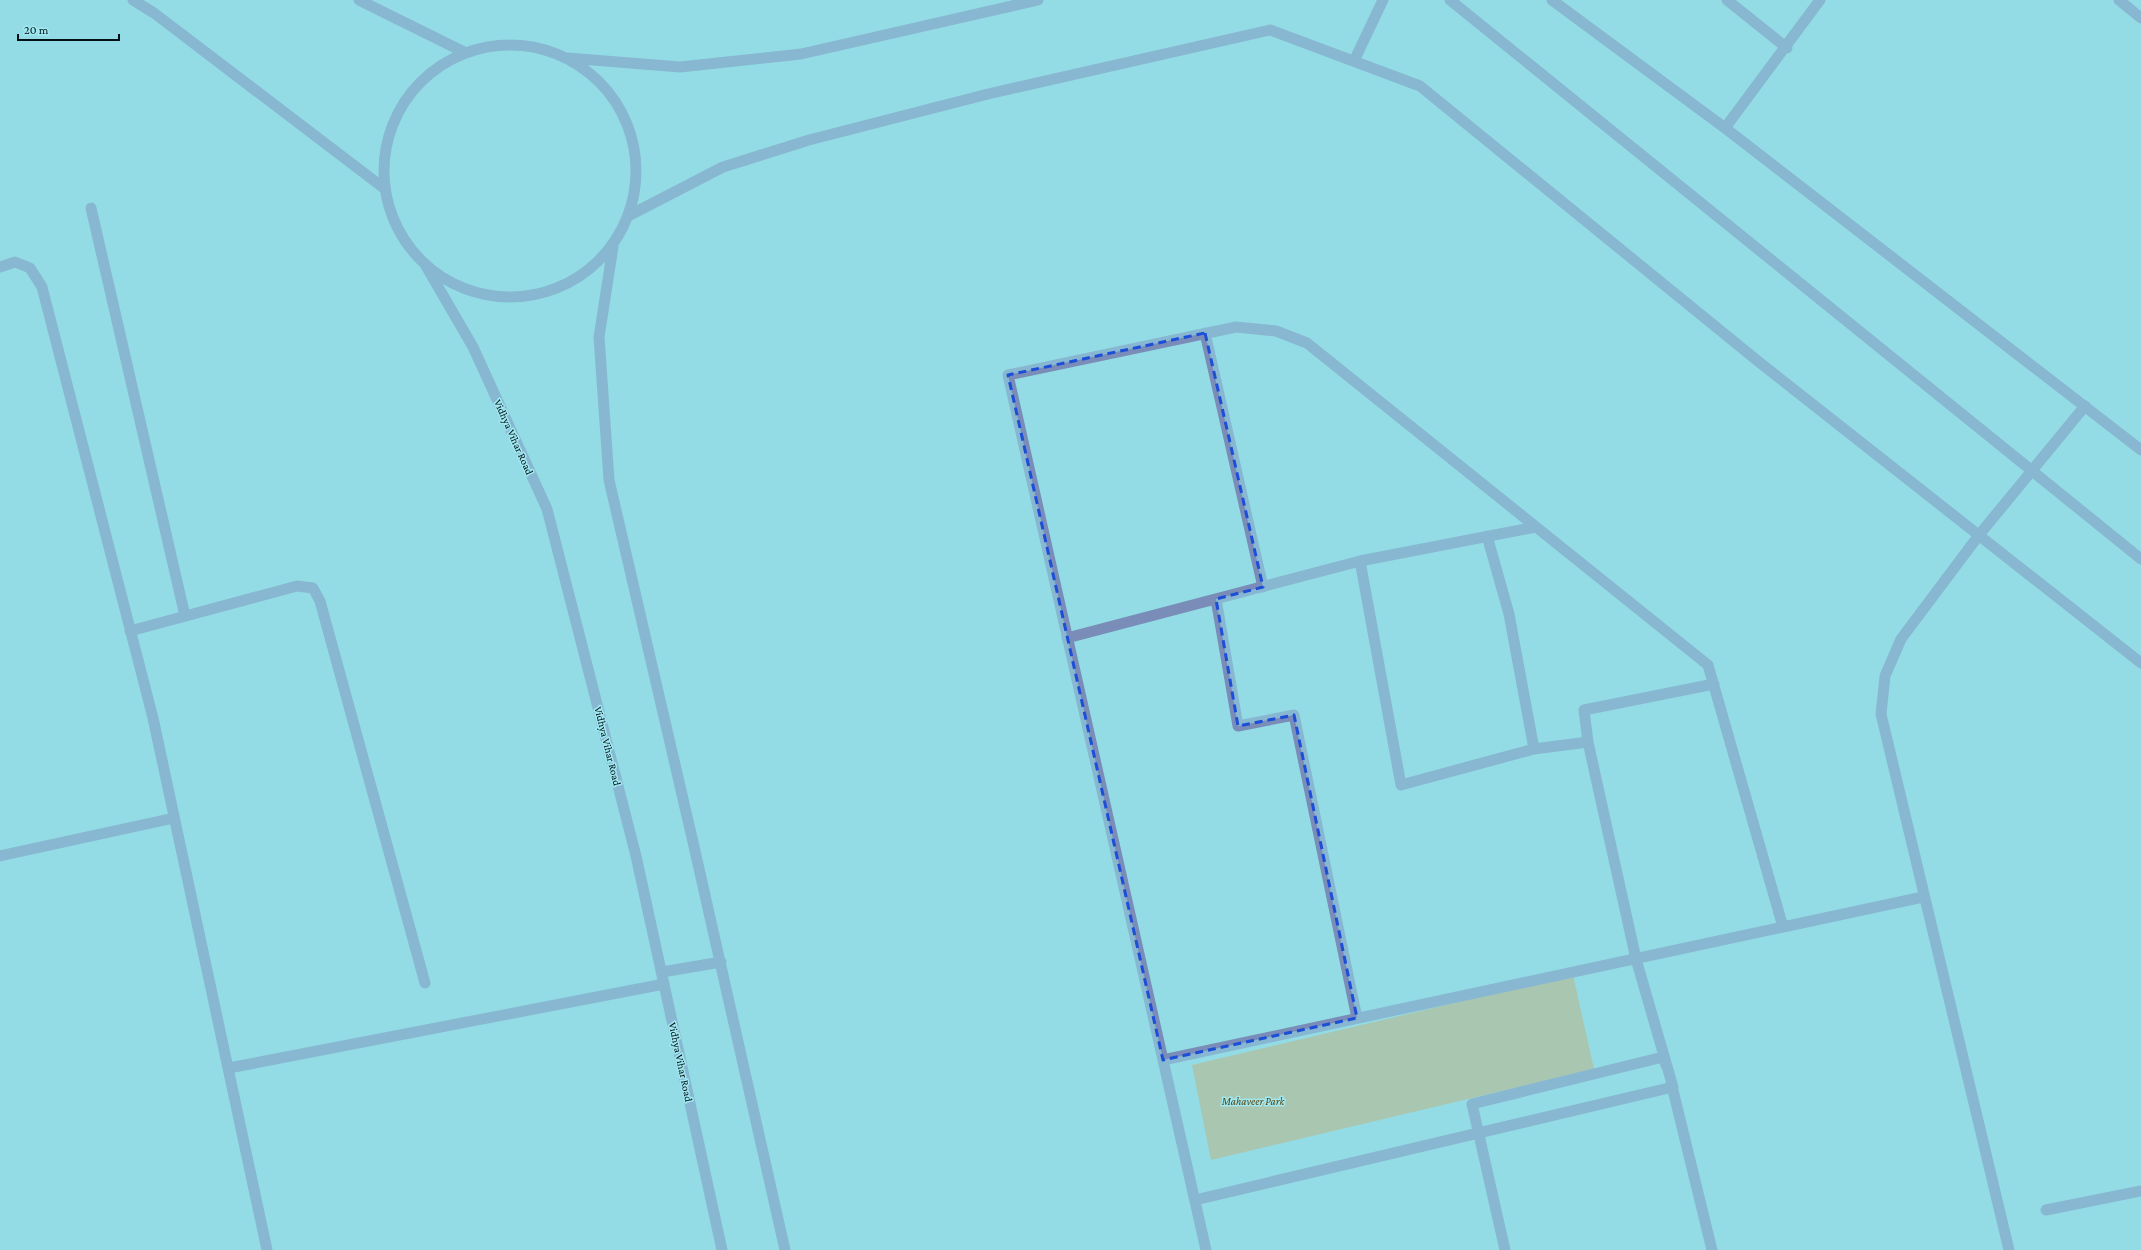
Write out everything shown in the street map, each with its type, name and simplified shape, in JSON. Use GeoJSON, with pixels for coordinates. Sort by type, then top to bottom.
{"type":"FeatureCollection","features":[{"type":"Feature","properties":{"kind":"street"},"geometry":{"type":"LineString","coordinates":[[133,0],[154,13],[385,189]]}},
{"type":"Feature","properties":{"kind":"street"},"geometry":{"type":"LineString","coordinates":[[359,0],[464,52]]}},
{"type":"Feature","properties":{"kind":"street"},"geometry":{"type":"LineString","coordinates":[[567,58],[680,67],[801,54],[1038,0]]}},
{"type":"Feature","properties":{"kind":"street"},"geometry":{"type":"LineString","coordinates":[[1354,61],[1383,0]]}},
{"type":"Feature","properties":{"kind":"street"},"geometry":{"type":"LineString","coordinates":[[1450,0],[2141,559]]}},
{"type":"Feature","properties":{"kind":"street"},"geometry":{"type":"LineString","coordinates":[[1552,0],[1725,128],[2141,450]]}},
{"type":"Feature","properties":{"kind":"street"},"geometry":{"type":"LineString","coordinates":[[1727,0],[1787,48]]}},
{"type":"Feature","properties":{"kind":"street"},"geometry":{"type":"LineString","coordinates":[[1725,128],[1787,48],[1820,0]]}},
{"type":"Feature","properties":{"kind":"street"},"geometry":{"type":"LineString","coordinates":[[2119,0],[2141,18]]}},
{"type":"Feature","properties":{"kind":"street"},"geometry":{"type":"LineString","coordinates":[[630,215],[723,167],[809,140],[988,94],[1270,30],[1420,86],[1759,362],[2141,663]]}},
{"type":"Feature","properties":{"kind":"street"},"geometry":{"type":"LineString","coordinates":[[514,44],[541,48],[567,58],[595,76],[615,100],[631,133],[637,178],[630,215],[613,247],[586,274],[543,294],[510,298],[481,295],[456,286],[436,274],[408,247],[397,228],[385,189],[384,168],[387,140],[397,114],[422,80],[436,68],[464,52],[490,46],[514,44]]}},
{"type":"Feature","properties":{"kind":"street"},"geometry":{"type":"LineString","coordinates":[[91,208],[185,616]]}},
{"type":"Feature","properties":{"kind":"street"},"geometry":{"type":"LineString","coordinates":[[613,247],[599,337],[609,480],[721,962],[785,1250]]}},
{"type":"Feature","properties":{"kind":"street"},"geometry":{"type":"LineString","coordinates":[[0,267],[15,262],[30,268],[42,287],[153,718],[267,1250]]}},
{"type":"Feature","properties":{"kind":"street","name":"Vidhya Vihar Road"},"geometry":{"type":"LineString","coordinates":[[426,266],[473,347],[547,509],[636,856],[722,1250]]}},
{"type":"Feature","properties":{"kind":"street"},"geometry":{"type":"LineString","coordinates":[[1206,1250],[1008,375],[1236,327],[1276,331],[1307,343],[1708,664],[1783,927]]}},
{"type":"Feature","properties":{"kind":"street"},"geometry":{"type":"LineString","coordinates":[[1205,333],[1263,587]]}},
{"type":"Feature","properties":{"kind":"street"},"geometry":{"type":"LineString","coordinates":[[2010,1250],[1923,897],[1881,714],[1885,676],[1901,639],[1979,535],[2084,406]]}},
{"type":"Feature","properties":{"kind":"street"},"geometry":{"type":"LineString","coordinates":[[1067,638],[1360,561],[1536,526]]}},
{"type":"Feature","properties":{"kind":"street"},"geometry":{"type":"LineString","coordinates":[[1487,536],[1509,614],[1534,749]]}},
{"type":"Feature","properties":{"kind":"street"},"geometry":{"type":"LineString","coordinates":[[1360,561],[1401,785],[1534,749],[1588,742]]}},
{"type":"Feature","properties":{"kind":"street"},"geometry":{"type":"LineString","coordinates":[[130,631],[298,586],[313,588],[320,601],[425,983]]}},
{"type":"Feature","properties":{"kind":"street"},"geometry":{"type":"LineString","coordinates":[[1216,599],[1238,726],[1294,715],[1357,1018]]}},
{"type":"Feature","properties":{"kind":"street"},"geometry":{"type":"LineString","coordinates":[[1712,1250],[1673,1087],[1636,959],[1588,742],[1584,710],[1714,684]]}},
{"type":"Feature","properties":{"kind":"street"},"geometry":{"type":"LineString","coordinates":[[0,856],[174,818]]}},
{"type":"Feature","properties":{"kind":"street"},"geometry":{"type":"LineString","coordinates":[[1163,1060],[1923,897]]}},
{"type":"Feature","properties":{"kind":"street"},"geometry":{"type":"LineString","coordinates":[[662,972],[721,962]]}},
{"type":"Feature","properties":{"kind":"street"},"geometry":{"type":"LineString","coordinates":[[229,1068],[664,984]]}},
{"type":"Feature","properties":{"kind":"street"},"geometry":{"type":"LineString","coordinates":[[1505,1250],[1472,1104],[1663,1057],[1673,1087]]}},
{"type":"Feature","properties":{"kind":"street"},"geometry":{"type":"LineString","coordinates":[[1195,1200],[1673,1087]]}},
{"type":"Feature","properties":{"kind":"street"},"geometry":{"type":"LineString","coordinates":[[2046,1210],[2141,1191]]}},
{"type":"Feature","properties":{"kind":"highlighted area"},"geometry":{"type":"Polygon","coordinates":[[[1205,333],[1263,587],[1216,599],[1238,726],[1294,715],[1357,1018],[1163,1060],[1008,375],[1205,333]]]}},
{"type":"Feature","properties":{"kind":"green space","name":"Mahaveer Park"},"geometry":{"type":"Polygon","coordinates":[[[1573,975],[1594,1069],[1211,1160],[1192,1065],[1573,975]]]}}]}
